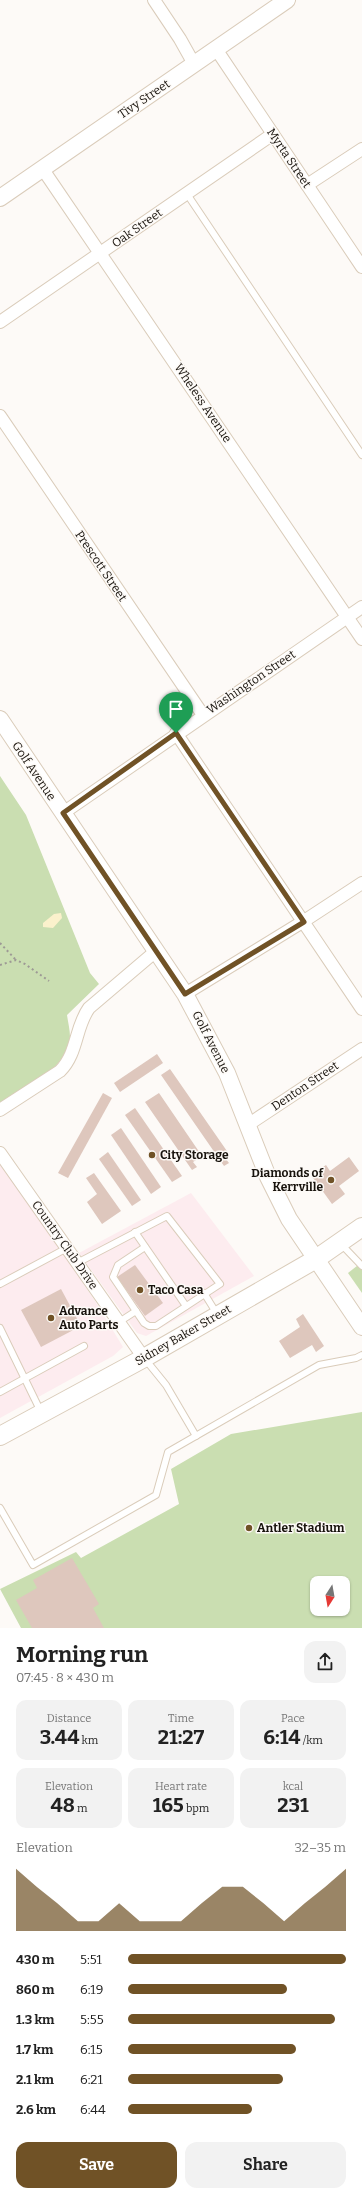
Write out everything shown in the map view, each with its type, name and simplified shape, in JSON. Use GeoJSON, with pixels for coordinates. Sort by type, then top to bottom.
{"type":"FeatureCollection","features":[{"type":"Feature","properties":{"kind":"main road","name":"Tivy Street"},"geometry":{"type":"LineString","coordinates":[[1,195],[287,0]]}},
{"type":"Feature","properties":{"kind":"main road","name":"Golf Avenue"},"geometry":{"type":"LineString","coordinates":[[0,719],[185,994],[227,1073],[249,1124],[268,1177],[289,1219],[362,1327]]}},
{"type":"Feature","properties":{"kind":"main road","name":"Sidney Baker Street"},"geometry":{"type":"LineString","coordinates":[[0,1436],[144,1358],[316,1259],[362,1227]]}},
{"type":"Feature","properties":{"kind":"street"},"geometry":{"type":"LineString","coordinates":[[154,0],[180,39],[194,64]]}},
{"type":"Feature","properties":{"kind":"street","name":"Myrta Street"},"geometry":{"type":"LineString","coordinates":[[216,49],[362,266]]}},
{"type":"Feature","properties":{"kind":"street","name":"Oak Street"},"geometry":{"type":"LineString","coordinates":[[0,322],[274,134]]}},
{"type":"Feature","properties":{"kind":"street"},"geometry":{"type":"LineString","coordinates":[[307,185],[362,149]]}},
{"type":"Feature","properties":{"kind":"street","name":"Wheless Avenue"},"geometry":{"type":"LineString","coordinates":[[42,168],[362,638]]}},
{"type":"Feature","properties":{"kind":"street","name":"Prescott Street"},"geometry":{"type":"LineString","coordinates":[[0,416],[203,715]]}},
{"type":"Feature","properties":{"kind":"street","name":"Washington Street"},"geometry":{"type":"LineString","coordinates":[[63,813],[176,733],[362,607]]}},
{"type":"Feature","properties":{"kind":"street"},"geometry":{"type":"LineString","coordinates":[[176,733],[362,1009]]}},
{"type":"Feature","properties":{"kind":"street"},"geometry":{"type":"LineString","coordinates":[[185,994],[304,922],[362,883]]}},
{"type":"Feature","properties":{"kind":"street"},"geometry":{"type":"LineString","coordinates":[[0,1110],[64,1067],[72,1054],[83,1016],[89,1008],[156,952]]}},
{"type":"Feature","properties":{"kind":"street","name":"Denton Street"},"geometry":{"type":"LineString","coordinates":[[249,1124],[362,1048]]}},
{"type":"Feature","properties":{"kind":"street","name":"Country Club Drive"},"geometry":{"type":"LineString","coordinates":[[0,1153],[144,1358]]}},
{"type":"Feature","properties":{"kind":"lane"},"geometry":{"type":"LineString","coordinates":[[187,194],[362,455]]}},
{"type":"Feature","properties":{"kind":"lane"},"geometry":{"type":"LineString","coordinates":[[77,1263],[167,1216],[220,1284],[204,1293],[156,1326],[150,1326],[144,1323],[113,1277],[118,1265],[145,1247]]}},
{"type":"Feature","properties":{"kind":"lane"},"geometry":{"type":"LineString","coordinates":[[135,1232],[186,1306]]}},
{"type":"Feature","properties":{"kind":"lane"},"geometry":{"type":"LineString","coordinates":[[340,1243],[362,1266]]}},
{"type":"Feature","properties":{"kind":"lane"},"geometry":{"type":"LineString","coordinates":[[0,1284],[67,1248]]}},
{"type":"Feature","properties":{"kind":"lane"},"geometry":{"type":"LineString","coordinates":[[204,1293],[217,1316]]}},
{"type":"Feature","properties":{"kind":"lane"},"geometry":{"type":"LineString","coordinates":[[119,1322],[136,1311]]}},
{"type":"Feature","properties":{"kind":"lane"},"geometry":{"type":"LineString","coordinates":[[0,1328],[42,1413]]}},
{"type":"Feature","properties":{"kind":"lane"},"geometry":{"type":"LineString","coordinates":[[0,1392],[84,1346]]}},
{"type":"Feature","properties":{"kind":"lane"},"geometry":{"type":"LineString","coordinates":[[0,1508],[33,1565],[156,1495],[168,1452],[319,1365],[356,1358],[362,1355]]}},
{"type":"Feature","properties":{"kind":"lane"},"geometry":{"type":"LineString","coordinates":[[144,1358],[166,1385],[196,1436]]}},
{"type":"Feature","properties":{"kind":"path"},"geometry":{"type":"LineString","coordinates":[[0,943],[16,960],[25,964],[49,981]]}},
{"type":"Feature","properties":{"kind":"path"},"geometry":{"type":"LineString","coordinates":[[0,965],[16,960]]}},
{"type":"Feature","properties":{"kind":"shaded area"},"geometry":{"type":"Polygon","coordinates":[[[0,1161],[95,1301],[123,1347],[113,1356],[0,1418],[0,1161]]]}},
{"type":"Feature","properties":{"kind":"shaded area"},"geometry":{"type":"Polygon","coordinates":[[[191,1193],[254,1276],[146,1336],[137,1333],[79,1253],[191,1193]]]}},
{"type":"Feature","properties":{"kind":"green space"},"geometry":{"type":"Polygon","coordinates":[[[0,776],[26,815],[90,973],[99,984],[67,1015],[70,1037],[67,1049],[61,1060],[53,1069],[32,1085],[0,1104],[0,776]]]}},
{"type":"Feature","properties":{"kind":"green space"},"geometry":{"type":"Polygon","coordinates":[[[362,1262],[362,1293],[348,1273],[362,1262]]]}},
{"type":"Feature","properties":{"kind":"green space","name":"Antler Stadium"},"geometry":{"type":"Polygon","coordinates":[[[362,1412],[362,1628],[21,1628],[0,1589],[76,1552],[81,1558],[179,1504],[171,1469],[231,1434],[362,1412]]]}},
{"type":"Feature","properties":{"kind":"sand"},"geometry":{"type":"Polygon","coordinates":[[[61,913],[62,918],[53,928],[43,927],[43,923],[54,914],[61,913]]]}},
{"type":"Feature","properties":{"kind":"building"},"geometry":{"type":"Polygon","coordinates":[[[157,1054],[163,1063],[120,1092],[114,1083],[157,1054]]]}},
{"type":"Feature","properties":{"kind":"building"},"geometry":{"type":"Polygon","coordinates":[[[170,1069],[229,1154],[225,1158],[229,1163],[224,1166],[161,1075],[170,1069]]]}},
{"type":"Feature","properties":{"kind":"building"},"geometry":{"type":"Polygon","coordinates":[[[103,1093],[112,1098],[68,1178],[58,1173],[103,1093]]]}},
{"type":"Feature","properties":{"kind":"building"},"geometry":{"type":"Polygon","coordinates":[[[159,1093],[202,1156],[193,1162],[197,1167],[192,1170],[145,1102],[159,1093]]]}},
{"type":"Feature","properties":{"kind":"building"},"geometry":{"type":"Polygon","coordinates":[[[135,1108],[182,1176],[172,1182],[125,1115],[135,1108]]]}},
{"type":"Feature","properties":{"kind":"building"},"geometry":{"type":"Polygon","coordinates":[[[121,1128],[161,1187],[151,1194],[111,1135],[121,1128]]]}},
{"type":"Feature","properties":{"kind":"building"},"geometry":{"type":"Polygon","coordinates":[[[108,1152],[141,1200],[132,1206],[99,1159],[108,1152]]]}},
{"type":"Feature","properties":{"kind":"building","name":"Diamonds of Kerrville"},"geometry":{"type":"Polygon","coordinates":[[[349,1157],[359,1171],[339,1186],[345,1194],[332,1204],[311,1175],[326,1165],[330,1171],[349,1157]]]}},
{"type":"Feature","properties":{"kind":"building"},"geometry":{"type":"Polygon","coordinates":[[[94,1173],[121,1211],[102,1224],[87,1202],[97,1194],[86,1178],[94,1173]]]}},
{"type":"Feature","properties":{"kind":"building","name":"Taco Casa"},"geometry":{"type":"Polygon","coordinates":[[[135,1265],[163,1303],[145,1316],[117,1277],[135,1265]]]}},
{"type":"Feature","properties":{"kind":"building","name":"Advance Auto Parts"},"geometry":{"type":"Polygon","coordinates":[[[61,1289],[81,1326],[41,1347],[21,1310],[61,1289]]]}},
{"type":"Feature","properties":{"kind":"building"},"geometry":{"type":"Polygon","coordinates":[[[303,1314],[324,1346],[316,1352],[312,1345],[290,1358],[279,1341],[300,1327],[296,1319],[303,1314]]]}},
{"type":"Feature","properties":{"kind":"building"},"geometry":{"type":"Polygon","coordinates":[[[72,1558],[99,1604],[93,1608],[104,1628],[32,1628],[16,1600],[37,1588],[33,1580],[72,1558]]]}},
{"type":"Feature","properties":{"kind":"place","name":"City Storage"},"geometry":{"type":"Point","coordinates":[152,1155]}},
{"type":"Feature","properties":{"kind":"place","name":"Diamonds of Kerrville"},"geometry":{"type":"Point","coordinates":[331,1180]}},
{"type":"Feature","properties":{"kind":"place","name":"Taco Casa"},"geometry":{"type":"Point","coordinates":[140,1290]}},
{"type":"Feature","properties":{"kind":"place","name":"Advance Auto Parts"},"geometry":{"type":"Point","coordinates":[51,1318]}},
{"type":"Feature","properties":{"kind":"place","name":"Antler Stadium"},"geometry":{"type":"Point","coordinates":[249,1528]}},
{"type":"Feature","properties":{"kind":"route"},"geometry":{"type":"LineString","coordinates":[[176,733],[304,922],[292,927],[185,994],[63,813],[176,733]]}}]}
